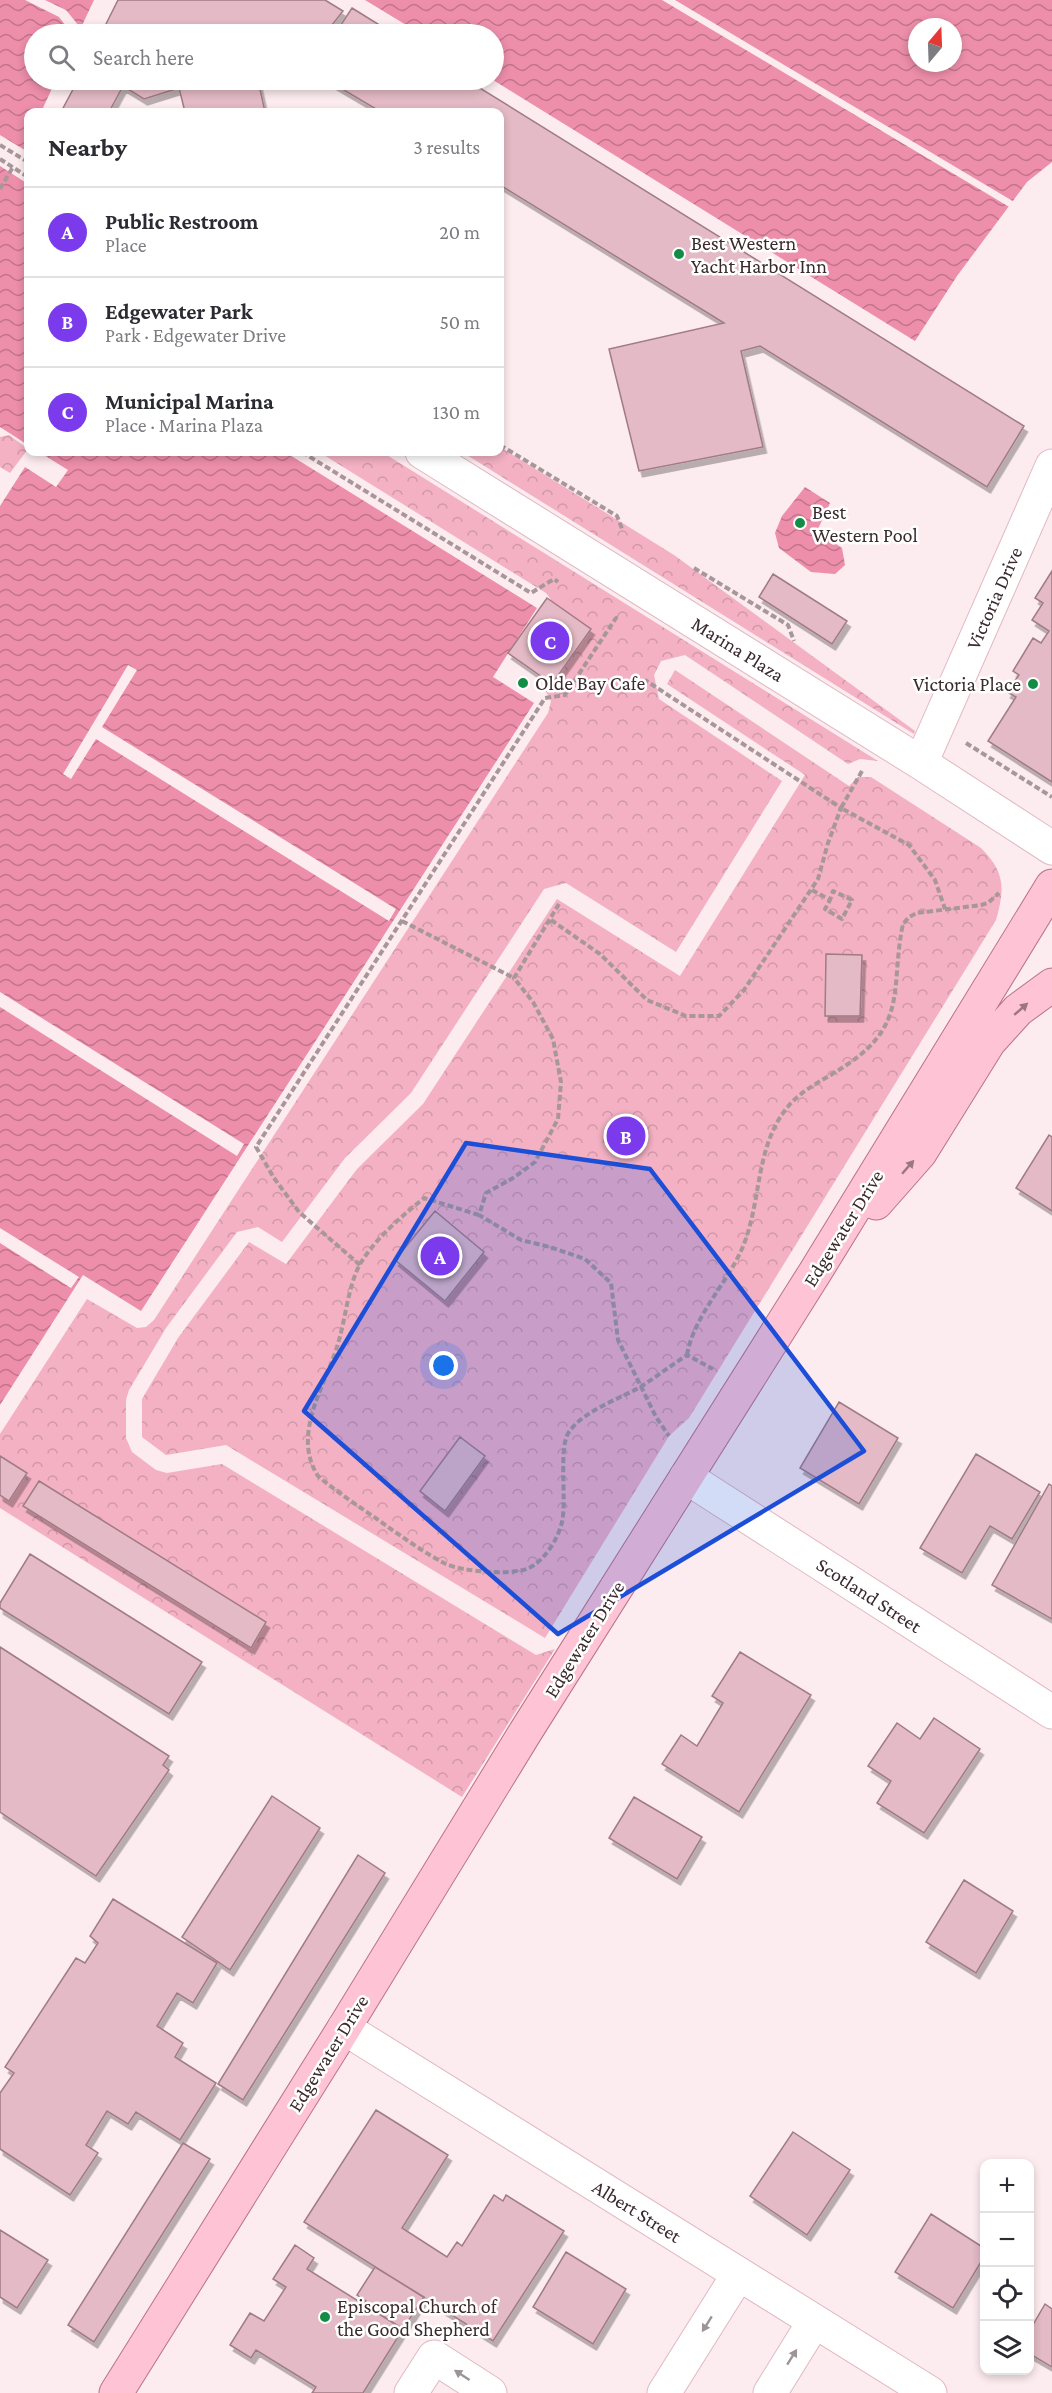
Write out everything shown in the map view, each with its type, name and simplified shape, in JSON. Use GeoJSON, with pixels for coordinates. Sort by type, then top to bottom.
{"type":"FeatureCollection","features":[{"type":"Feature","properties":{"kind":"main road","name":"Edgewater Drive"},"geometry":{"type":"LineString","coordinates":[[116,2393],[344,2028],[525,1731],[814,1275],[1052,886]]}},
{"type":"Feature","properties":{"kind":"main road"},"geometry":{"type":"LineString","coordinates":[[814,1275],[920,1153],[989,1042],[1018,1010],[1052,985]]}},
{"type":"Feature","properties":{"kind":"street","name":"Marina Plaza"},"geometry":{"type":"LineString","coordinates":[[428,456],[921,763],[1052,848]]}},
{"type":"Feature","properties":{"kind":"street","name":"Victoria Drive"},"geometry":{"type":"LineString","coordinates":[[921,763],[1049,483]]}},
{"type":"Feature","properties":{"kind":"street","name":"Scotland Street"},"geometry":{"type":"LineString","coordinates":[[686,1477],[1052,1712]]}},
{"type":"Feature","properties":{"kind":"street","name":"Albert Street"},"geometry":{"type":"LineString","coordinates":[[344,2028],[930,2393]]}},
{"type":"Feature","properties":{"kind":"street"},"geometry":{"type":"LineString","coordinates":[[664,2393],[738,2275]]}},
{"type":"Feature","properties":{"kind":"street"},"geometry":{"type":"LineString","coordinates":[[770,2393],[814,2322]]}},
{"type":"Feature","properties":{"kind":"street"},"geometry":{"type":"LineString","coordinates":[[411,2393],[434,2357],[490,2393]]}},
{"type":"Feature","properties":{"kind":"path"},"geometry":{"type":"LineString","coordinates":[[0,145],[24,160]]}},
{"type":"Feature","properties":{"kind":"path"},"geometry":{"type":"LineString","coordinates":[[0,159],[24,174]]}},
{"type":"Feature","properties":{"kind":"path"},"geometry":{"type":"LineString","coordinates":[[0,189],[13,167]]}},
{"type":"Feature","properties":{"kind":"path"},"geometry":{"type":"LineString","coordinates":[[504,447],[617,516],[623,531]]}},
{"type":"Feature","properties":{"kind":"path"},"geometry":{"type":"LineString","coordinates":[[308,456],[531,593],[554,579],[564,585]]}},
{"type":"Feature","properties":{"kind":"path"},"geometry":{"type":"LineString","coordinates":[[693,568],[788,625],[797,649]]}},
{"type":"Feature","properties":{"kind":"path"},"geometry":{"type":"LineString","coordinates":[[360,1265],[299,1212],[274,1178],[256,1147],[545,698],[565,695],[616,618],[607,612]]}},
{"type":"Feature","properties":{"kind":"path"},"geometry":{"type":"LineString","coordinates":[[645,680],[842,808],[909,845],[935,880],[945,909]]}},
{"type":"Feature","properties":{"kind":"path"},"geometry":{"type":"LineString","coordinates":[[960,740],[1052,797]]}},
{"type":"Feature","properties":{"kind":"path"},"geometry":{"type":"LineString","coordinates":[[551,920],[600,954],[647,1000],[686,1016],[719,1016],[744,990],[780,933],[812,890],[818,879],[828,843],[842,808],[862,771]]}},
{"type":"Feature","properties":{"kind":"path"},"geometry":{"type":"LineString","coordinates":[[812,890],[830,900]]}},
{"type":"Feature","properties":{"kind":"path"},"geometry":{"type":"LineString","coordinates":[[833,891],[852,900],[842,918],[825,909],[830,900],[833,891]]}},
{"type":"Feature","properties":{"kind":"path"},"geometry":{"type":"LineString","coordinates":[[687,1355],[697,1324],[741,1250],[754,1212],[762,1160],[778,1122],[797,1098],[864,1054],[880,1036],[893,1010],[903,924],[917,913],[981,905],[988,903],[999,894]]}},
{"type":"Feature","properties":{"kind":"path"},"geometry":{"type":"LineString","coordinates":[[514,978],[559,904]]}},
{"type":"Feature","properties":{"kind":"path"},"geometry":{"type":"LineString","coordinates":[[402,921],[514,978],[533,1002],[553,1039],[561,1082],[558,1119],[535,1162],[486,1193],[479,1215]]}},
{"type":"Feature","properties":{"kind":"path"},"geometry":{"type":"LineString","coordinates":[[640,1387],[603,1405],[568,1432],[564,1448],[562,1522],[557,1536],[540,1560],[528,1568],[498,1572],[463,1569],[446,1564],[419,1548],[318,1476],[309,1454],[310,1422],[328,1368],[337,1349],[360,1265],[394,1223],[424,1198],[479,1215],[521,1240],[585,1259],[611,1283],[618,1340],[656,1418],[669,1436]]}},
{"type":"Feature","properties":{"kind":"highlighted area"},"geometry":{"type":"Polygon","coordinates":[[[466,1143],[650,1169],[864,1451],[558,1634],[304,1411],[466,1143]]]}},
{"type":"Feature","properties":{"kind":"green space"},"geometry":{"type":"Polygon","coordinates":[[[9,435],[24,446],[24,454],[10,473],[0,467],[0,437],[9,435]]]}},
{"type":"Feature","properties":{"kind":"green space"},"geometry":{"type":"Polygon","coordinates":[[[504,449],[674,555],[915,731],[914,734],[468,456],[504,456],[504,449]]]}},
{"type":"Feature","properties":{"kind":"green space"},"geometry":{"type":"Polygon","coordinates":[[[325,456],[388,456],[878,761],[860,759],[848,764],[685,655],[661,661],[654,675],[659,699],[782,781],[676,952],[566,883],[544,889],[411,1093],[345,1158],[282,1242],[258,1227],[237,1232],[166,1328],[129,1390],[126,1400],[126,1438],[132,1452],[156,1470],[167,1473],[222,1464],[536,1655],[555,1649],[462,1797],[0,1508],[0,1434],[87,1299],[137,1328],[146,1327],[154,1320],[548,713],[551,701],[544,688],[569,648],[552,601],[546,593],[325,456]]]}},
{"type":"Feature","properties":{"kind":"green space"},"geometry":{"type":"Polygon","coordinates":[[[675,670],[849,786],[858,777],[871,777],[981,848],[999,873],[1001,899],[996,920],[689,1418],[669,1436],[545,1638],[226,1445],[166,1455],[142,1437],[142,1399],[178,1338],[249,1242],[286,1264],[357,1169],[423,1104],[557,899],[680,976],[805,775],[667,684],[675,670]]]}},
{"type":"Feature","properties":{"kind":"water"},"geometry":{"type":"Polygon","coordinates":[[[0,0],[94,0],[83,24],[24,24],[24,90],[51,90],[43,108],[24,108],[24,442],[0,427],[0,0]]]}},
{"type":"Feature","properties":{"kind":"water"},"geometry":{"type":"Polygon","coordinates":[[[365,0],[1052,0],[1052,162],[1027,182],[957,276],[915,341],[504,87],[504,24],[405,24],[365,0]]]}},
{"type":"Feature","properties":{"kind":"water"},"geometry":{"type":"Polygon","coordinates":[[[45,456],[291,456],[537,608],[493,677],[534,703],[141,1311],[83,1275],[0,1405],[0,506],[25,467],[56,487],[68,470],[45,456]]]}},
{"type":"Feature","properties":{"kind":"water","name":"Best Western Pool"},"geometry":{"type":"Polygon","coordinates":[[[805,487],[830,503],[817,531],[842,548],[845,565],[835,574],[811,572],[779,548],[775,533],[782,516],[805,487]]]}},
{"type":"Feature","properties":{"kind":"pier"},"geometry":{"type":"Polygon","coordinates":[[[25,0],[45,0],[66,10],[77,24],[64,24],[59,17],[25,0]]]}},
{"type":"Feature","properties":{"kind":"pier"},"geometry":{"type":"Polygon","coordinates":[[[662,0],[675,0],[1016,203],[1011,208],[662,0]]]}},
{"type":"Feature","properties":{"kind":"pier"},"geometry":{"type":"Polygon","coordinates":[[[0,135],[24,150],[24,181],[0,166],[0,135]]]}},
{"type":"Feature","properties":{"kind":"pier"},"geometry":{"type":"Polygon","coordinates":[[[128,665],[137,670],[102,727],[396,909],[389,921],[96,739],[71,779],[63,774],[128,665]]]}},
{"type":"Feature","properties":{"kind":"pier"},"geometry":{"type":"Polygon","coordinates":[[[0,992],[244,1144],[237,1156],[0,1007],[0,992]]]}},
{"type":"Feature","properties":{"kind":"pier"},"geometry":{"type":"Polygon","coordinates":[[[0,1228],[79,1277],[71,1288],[0,1243],[0,1228]]]}},
{"type":"Feature","properties":{"kind":"building"},"geometry":{"type":"Polygon","coordinates":[[[118,0],[325,0],[343,11],[333,24],[106,24],[118,0]]]}},
{"type":"Feature","properties":{"kind":"building"},"geometry":{"type":"Polygon","coordinates":[[[352,8],[378,24],[342,24],[352,8]]]}},
{"type":"Feature","properties":{"kind":"building"},"geometry":{"type":"Polygon","coordinates":[[[73,90],[121,90],[111,108],[63,108],[73,90]]]}},
{"type":"Feature","properties":{"kind":"building"},"geometry":{"type":"Polygon","coordinates":[[[129,90],[173,90],[144,99],[129,90]]]}},
{"type":"Feature","properties":{"kind":"building"},"geometry":{"type":"Polygon","coordinates":[[[180,90],[260,90],[264,108],[184,108],[180,90]]]}},
{"type":"Feature","properties":{"kind":"building","name":"Best Western Yacht Harbor Inn"},"geometry":{"type":"Polygon","coordinates":[[[344,90],[483,90],[1024,426],[987,487],[760,346],[741,351],[763,447],[639,471],[609,349],[724,323],[504,187],[504,108],[374,108],[344,90]]]}},
{"type":"Feature","properties":{"kind":"building","name":"Victoria Place"},"geometry":{"type":"Polygon","coordinates":[[[1052,571],[1052,782],[988,741],[1016,697],[1007,692],[1019,675],[1013,671],[1033,638],[1041,643],[1049,631],[1032,620],[1043,603],[1035,598],[1052,571]]]}},
{"type":"Feature","properties":{"kind":"building"},"geometry":{"type":"Polygon","coordinates":[[[773,574],[847,621],[832,644],[759,597],[773,574]]]}},
{"type":"Feature","properties":{"kind":"building"},"geometry":{"type":"Polygon","coordinates":[[[547,598],[591,629],[552,684],[508,653],[547,598]]]}},
{"type":"Feature","properties":{"kind":"building"},"geometry":{"type":"Polygon","coordinates":[[[826,954],[862,955],[860,1016],[825,1016],[826,954]]]}},
{"type":"Feature","properties":{"kind":"building"},"geometry":{"type":"Polygon","coordinates":[[[1049,1135],[1052,1137],[1052,1211],[1016,1188],[1049,1135]]]}},
{"type":"Feature","properties":{"kind":"building"},"geometry":{"type":"Polygon","coordinates":[[[435,1211],[484,1252],[445,1301],[395,1260],[435,1211]]]}},
{"type":"Feature","properties":{"kind":"building"},"geometry":{"type":"Polygon","coordinates":[[[839,1402],[898,1438],[859,1504],[800,1468],[839,1402]]]}},
{"type":"Feature","properties":{"kind":"building"},"geometry":{"type":"Polygon","coordinates":[[[460,1437],[485,1456],[445,1511],[420,1491],[460,1437]]]}},
{"type":"Feature","properties":{"kind":"building"},"geometry":{"type":"Polygon","coordinates":[[[976,1454],[1040,1492],[1012,1539],[990,1526],[962,1573],[920,1548],[976,1454]]]}},
{"type":"Feature","properties":{"kind":"building"},"geometry":{"type":"Polygon","coordinates":[[[0,1456],[27,1473],[9,1501],[0,1495],[0,1456]]]}},
{"type":"Feature","properties":{"kind":"building"},"geometry":{"type":"Polygon","coordinates":[[[39,1481],[266,1622],[251,1648],[23,1506],[39,1481]]]}},
{"type":"Feature","properties":{"kind":"building"},"geometry":{"type":"Polygon","coordinates":[[[1049,1484],[1052,1486],[1052,1619],[992,1585],[1049,1484]]]}},
{"type":"Feature","properties":{"kind":"building"},"geometry":{"type":"Polygon","coordinates":[[[30,1554],[202,1662],[169,1714],[0,1608],[0,1603],[30,1554]]]}},
{"type":"Feature","properties":{"kind":"building"},"geometry":{"type":"Polygon","coordinates":[[[0,1647],[169,1756],[163,1765],[169,1770],[96,1876],[0,1812],[0,1647]]]}},
{"type":"Feature","properties":{"kind":"building"},"geometry":{"type":"Polygon","coordinates":[[[740,1652],[811,1695],[739,1812],[662,1764],[681,1735],[697,1746],[723,1703],[712,1696],[740,1652]]]}},
{"type":"Feature","properties":{"kind":"building"},"geometry":{"type":"Polygon","coordinates":[[[934,1718],[980,1749],[924,1833],[877,1803],[891,1781],[868,1766],[897,1723],[920,1739],[934,1718]]]}},
{"type":"Feature","properties":{"kind":"building"},"geometry":{"type":"Polygon","coordinates":[[[272,1796],[320,1828],[230,1970],[182,1937],[272,1796]]]}},
{"type":"Feature","properties":{"kind":"building"},"geometry":{"type":"Polygon","coordinates":[[[634,1797],[702,1837],[677,1879],[609,1838],[634,1797]]]}},
{"type":"Feature","properties":{"kind":"building"},"geometry":{"type":"Polygon","coordinates":[[[358,1855],[385,1873],[243,2100],[218,2084],[358,1855]]]}},
{"type":"Feature","properties":{"kind":"building"},"geometry":{"type":"Polygon","coordinates":[[[964,1880],[1013,1911],[976,1973],[926,1942],[964,1880]]]}},
{"type":"Feature","properties":{"kind":"building"},"geometry":{"type":"Polygon","coordinates":[[[113,1899],[217,1963],[193,2003],[177,1993],[157,2026],[183,2043],[175,2057],[216,2083],[180,2140],[136,2112],[128,2124],[107,2111],[86,2145],[98,2153],[70,2195],[0,2149],[0,2093],[14,2073],[5,2067],[76,1958],[85,1963],[98,1943],[90,1936],[113,1899]]]}},
{"type":"Feature","properties":{"kind":"building"},"geometry":{"type":"Polygon","coordinates":[[[376,2110],[448,2155],[402,2228],[447,2257],[457,2242],[462,2246],[494,2195],[503,2201],[506,2195],[564,2231],[493,2341],[304,2222],[376,2110]]]}},
{"type":"Feature","properties":{"kind":"building"},"geometry":{"type":"Polygon","coordinates":[[[793,2132],[850,2170],[807,2235],[750,2196],[793,2132]]]}},
{"type":"Feature","properties":{"kind":"building"},"geometry":{"type":"Polygon","coordinates":[[[183,2143],[210,2159],[94,2342],[68,2325],[183,2143]]]}},
{"type":"Feature","properties":{"kind":"building"},"geometry":{"type":"Polygon","coordinates":[[[931,2214],[980,2245],[980,2264],[953,2308],[895,2272],[931,2214]]]}},
{"type":"Feature","properties":{"kind":"building"},"geometry":{"type":"Polygon","coordinates":[[[0,2230],[48,2260],[17,2308],[0,2297],[0,2230]]]}},
{"type":"Feature","properties":{"kind":"building","name":"Episcopal Church of the Good Shepherd"},"geometry":{"type":"Polygon","coordinates":[[[295,2245],[314,2258],[307,2269],[403,2329],[363,2393],[312,2393],[316,2387],[256,2350],[251,2358],[230,2345],[250,2313],[264,2321],[286,2287],[273,2279],[295,2245]]]}},
{"type":"Feature","properties":{"kind":"building"},"geometry":{"type":"Polygon","coordinates":[[[566,2252],[626,2289],[593,2344],[533,2307],[566,2252]]]}},
{"type":"Feature","properties":{"kind":"building"},"geometry":{"type":"Polygon","coordinates":[[[375,2267],[424,2297],[403,2329],[364,2304],[366,2301],[357,2295],[375,2267]]]}},
{"type":"Feature","properties":{"kind":"building"},"geometry":{"type":"Polygon","coordinates":[[[1045,2304],[1052,2309],[1052,2367],[1034,2356],[1034,2323],[1045,2304]]]}},
{"type":"Feature","properties":{"kind":"place","name":"Best Western Yacht Harbor Inn"},"geometry":{"type":"Point","coordinates":[679,254]}},
{"type":"Feature","properties":{"kind":"place","name":"Best Western Pool"},"geometry":{"type":"Point","coordinates":[800,523]}},
{"type":"Feature","properties":{"kind":"place","name":"Municipal Marina"},"geometry":{"type":"Point","coordinates":[550,641]}},
{"type":"Feature","properties":{"kind":"place","name":"Olde Bay Cafe"},"geometry":{"type":"Point","coordinates":[523,683]}},
{"type":"Feature","properties":{"kind":"place","name":"Victoria Place"},"geometry":{"type":"Point","coordinates":[1033,684]}},
{"type":"Feature","properties":{"kind":"place","name":"Edgewater Park"},"geometry":{"type":"Point","coordinates":[626,1136]}},
{"type":"Feature","properties":{"kind":"place","name":"Public Restroom"},"geometry":{"type":"Point","coordinates":[440,1256]}},
{"type":"Feature","properties":{"kind":"place","name":"Episcopal Church of the Good Shepherd"},"geometry":{"type":"Point","coordinates":[325,2317]}}]}
